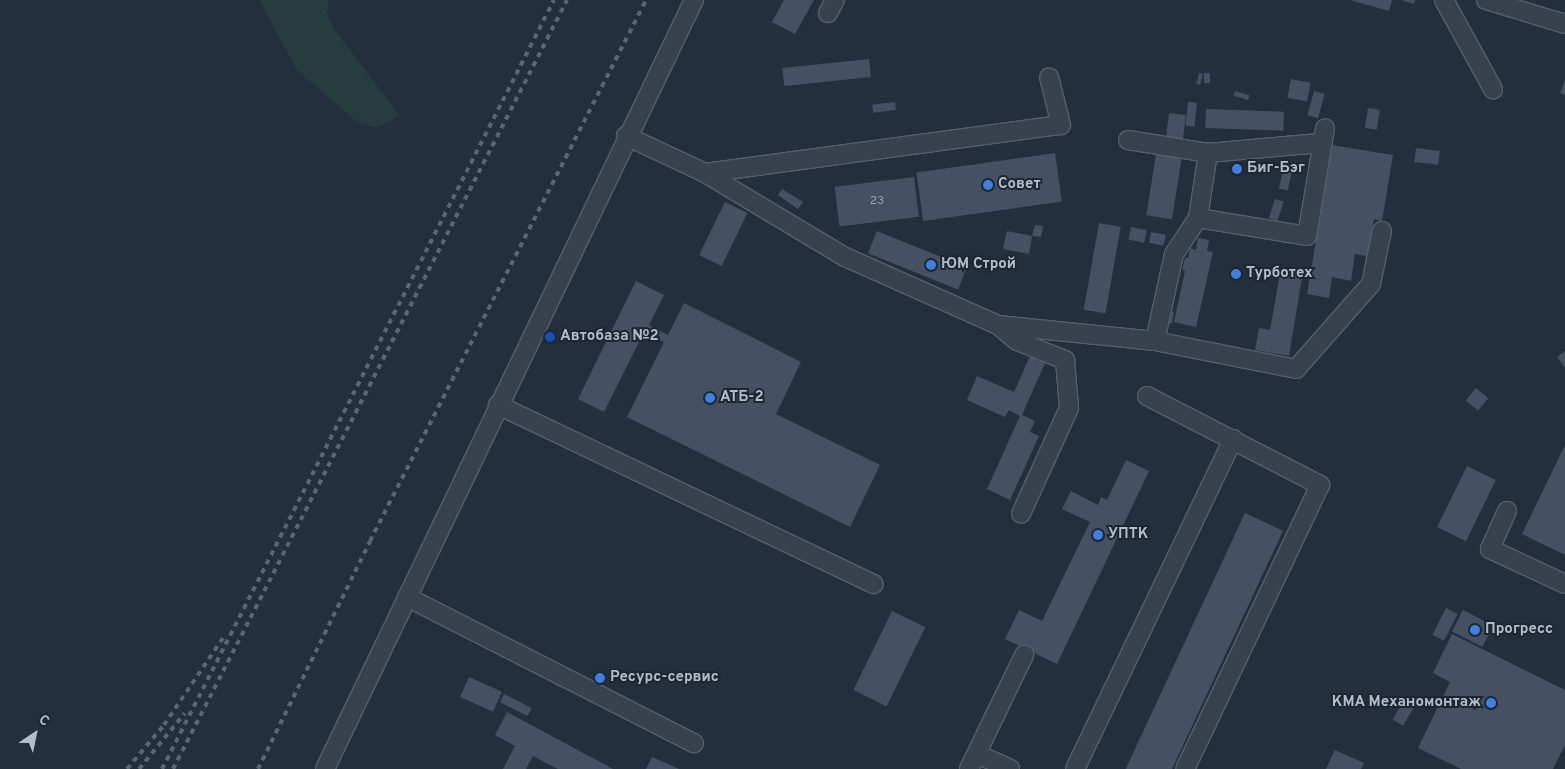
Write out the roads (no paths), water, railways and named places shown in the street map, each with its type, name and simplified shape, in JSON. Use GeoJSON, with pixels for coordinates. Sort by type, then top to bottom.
{"type":"FeatureCollection","features":[{"type":"Feature","properties":{"kind":"street"},"geometry":{"type":"LineString","coordinates":[[325,769],[626,136],[694,0]]}},
{"type":"Feature","properties":{"kind":"street"},"geometry":{"type":"LineString","coordinates":[[1444,0],[1493,89]]}},
{"type":"Feature","properties":{"kind":"street"},"geometry":{"type":"LineString","coordinates":[[1486,0],[1565,24]]}},
{"type":"Feature","properties":{"kind":"street"},"geometry":{"type":"LineString","coordinates":[[705,173],[1061,125],[1049,77]]}},
{"type":"Feature","properties":{"kind":"street"},"geometry":{"type":"LineString","coordinates":[[626,136],[705,173],[845,257],[998,325],[1016,341],[1065,360],[1070,408],[1021,514]]}},
{"type":"Feature","properties":{"kind":"street"},"geometry":{"type":"LineString","coordinates":[[1128,140],[1208,153],[1323,136],[1307,236],[1198,218]]}},
{"type":"Feature","properties":{"kind":"street"},"geometry":{"type":"LineString","coordinates":[[1155,341],[1174,254],[1198,218],[1208,153]]}},
{"type":"Feature","properties":{"kind":"street"},"geometry":{"type":"LineString","coordinates":[[998,325],[1155,341],[1296,369],[1371,284],[1382,231]]}},
{"type":"Feature","properties":{"kind":"street"},"geometry":{"type":"LineString","coordinates":[[1147,396],[1320,485],[1185,769]]}},
{"type":"Feature","properties":{"kind":"street"},"geometry":{"type":"LineString","coordinates":[[498,405],[873,584]]}},
{"type":"Feature","properties":{"kind":"street"},"geometry":{"type":"LineString","coordinates":[[1074,769],[1233,440]]}},
{"type":"Feature","properties":{"kind":"street"},"geometry":{"type":"LineString","coordinates":[[1507,510],[1490,549],[1565,584]]}},
{"type":"Feature","properties":{"kind":"street"},"geometry":{"type":"LineString","coordinates":[[407,598],[694,743]]}},
{"type":"Feature","properties":{"kind":"street"},"geometry":{"type":"LineString","coordinates":[[1010,769],[973,761],[1024,655]]}},
{"type":"Feature","properties":{"kind":"railway"},"geometry":{"type":"LineString","coordinates":[[162,769],[554,0]]}},
{"type":"Feature","properties":{"kind":"railway"},"geometry":{"type":"LineString","coordinates":[[173,769],[567,0]]}},
{"type":"Feature","properties":{"kind":"railway"},"geometry":{"type":"LineString","coordinates":[[258,769],[370,541],[646,0]]}},
{"type":"Feature","properties":{"kind":"railway"},"geometry":{"type":"LineString","coordinates":[[127,769],[164,725],[223,638]]}},
{"type":"Feature","properties":{"kind":"railway"},"geometry":{"type":"LineString","coordinates":[[139,769],[185,713]]}},
{"type":"Feature","properties":{"kind":"place","name":"Биг-Бэг"},"geometry":{"type":"Point","coordinates":[1237,169]}},
{"type":"Feature","properties":{"kind":"place","name":"Совет"},"geometry":{"type":"Point","coordinates":[988,185]}},
{"type":"Feature","properties":{"kind":"place","name":"ЮМ Строй"},"geometry":{"type":"Point","coordinates":[931,265]}},
{"type":"Feature","properties":{"kind":"place","name":"Турботех"},"geometry":{"type":"Point","coordinates":[1236,274]}},
{"type":"Feature","properties":{"kind":"place","name":"Автобаза №2"},"geometry":{"type":"Point","coordinates":[550,337]}},
{"type":"Feature","properties":{"kind":"place","name":"АТБ-2"},"geometry":{"type":"Point","coordinates":[710,398]}},
{"type":"Feature","properties":{"kind":"place","name":"УПТК"},"geometry":{"type":"Point","coordinates":[1098,535]}},
{"type":"Feature","properties":{"kind":"place","name":"Прогресс"},"geometry":{"type":"Point","coordinates":[1475,630]}},
{"type":"Feature","properties":{"kind":"place","name":"Ресурс-сервис"},"geometry":{"type":"Point","coordinates":[600,678]}},
{"type":"Feature","properties":{"kind":"place","name":"КМА Механомонтаж"},"geometry":{"type":"Point","coordinates":[1491,703]}}]}
